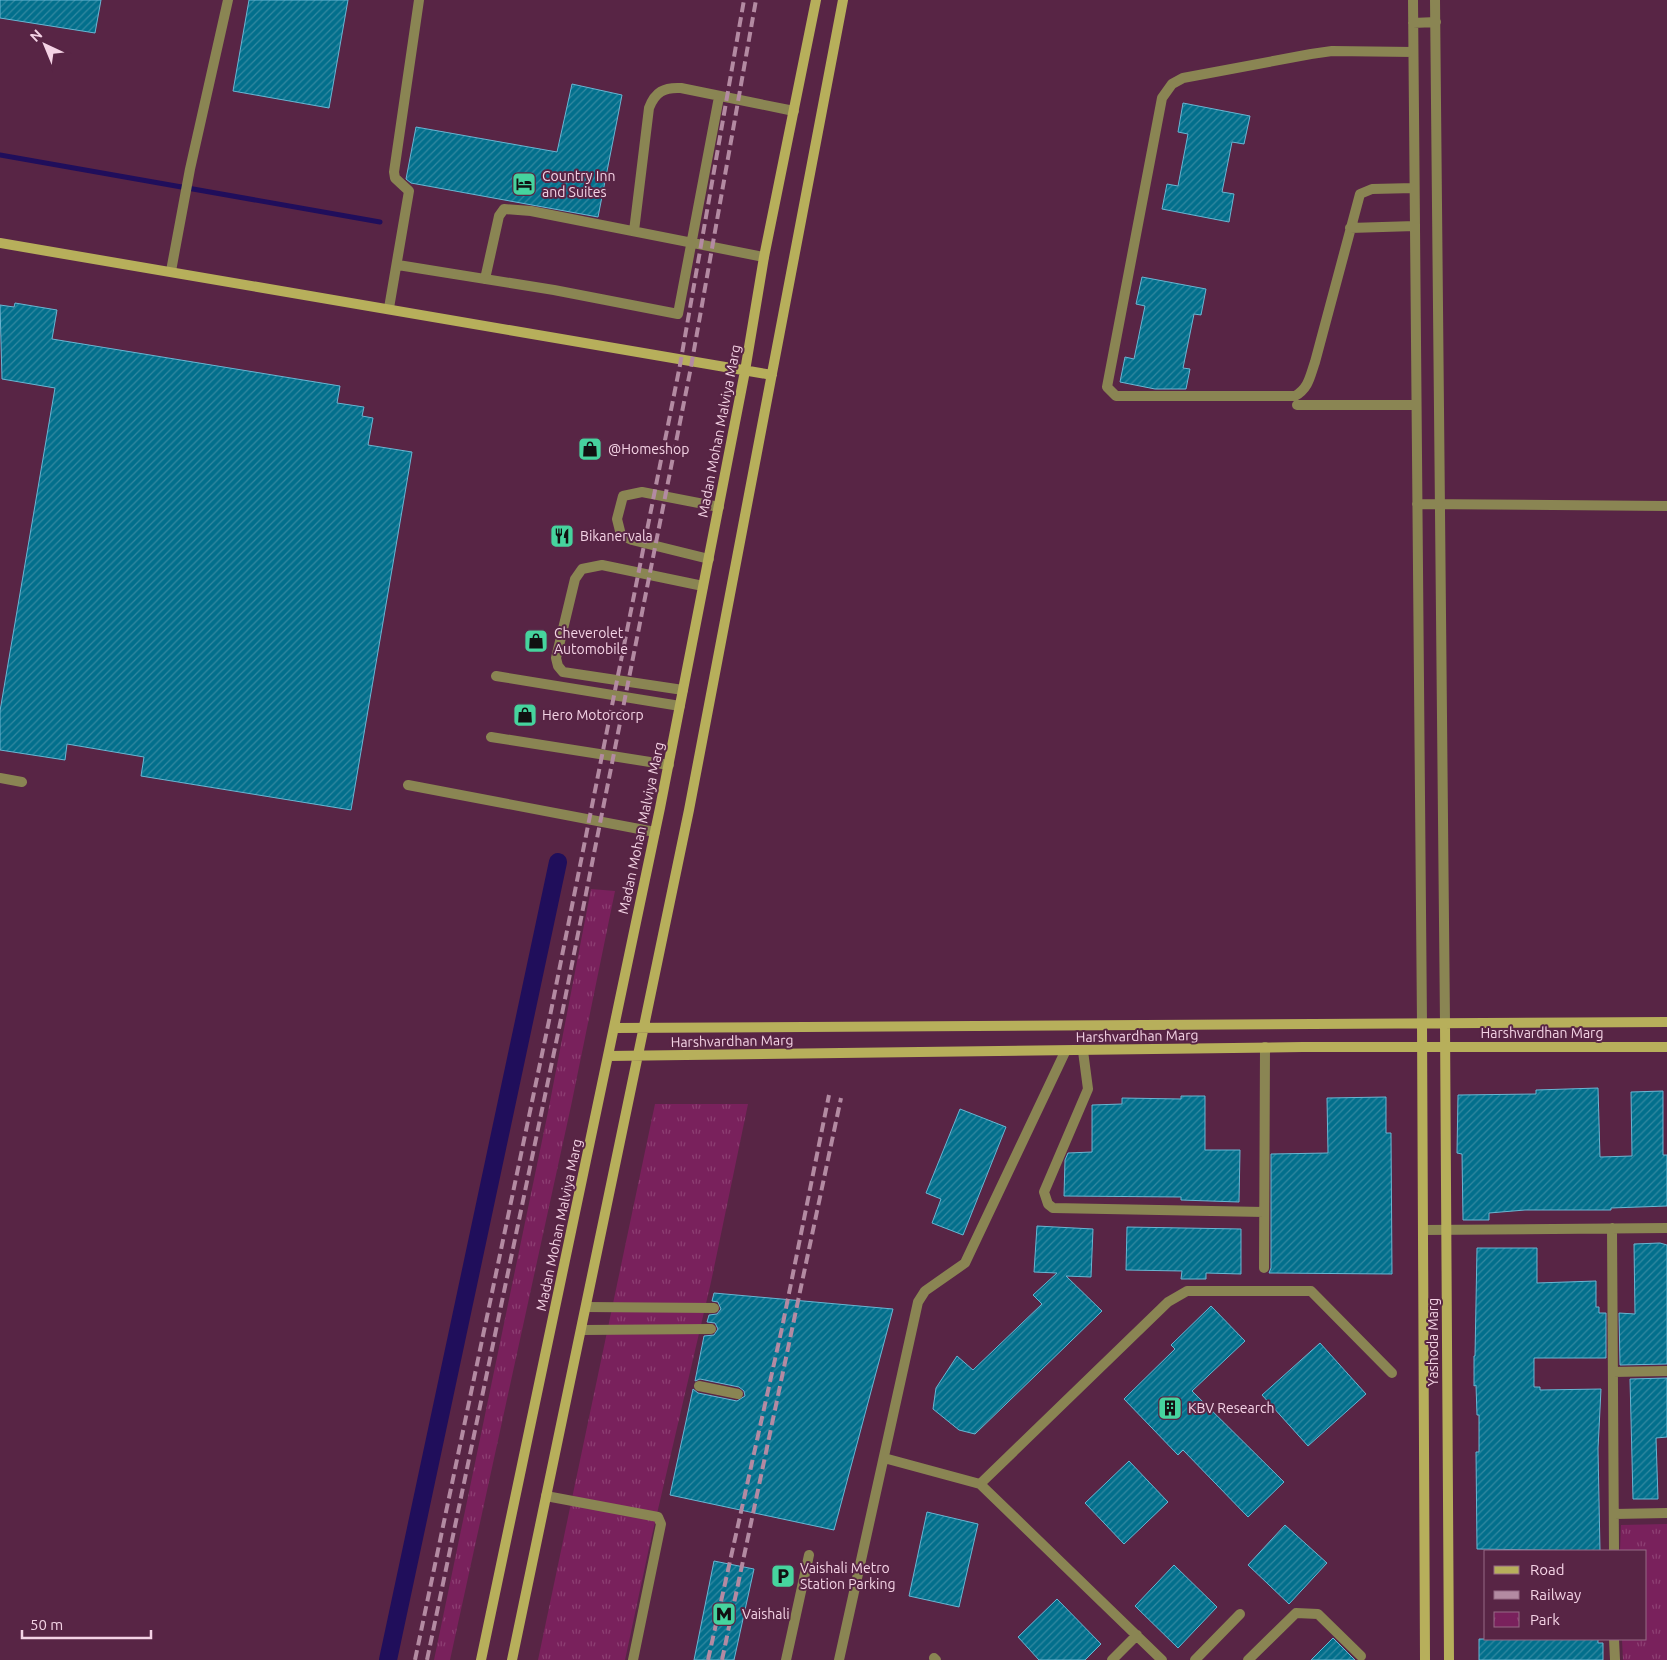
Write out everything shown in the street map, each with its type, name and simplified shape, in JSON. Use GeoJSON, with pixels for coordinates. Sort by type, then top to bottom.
{"type":"FeatureCollection","features":[{"type":"Feature","properties":{"kind":"street"},"geometry":{"type":"LineString","coordinates":[[171,271],[190,169],[228,0]]}},
{"type":"Feature","properties":{"kind":"street"},"geometry":{"type":"LineString","coordinates":[[390,308],[409,190],[395,178],[394,172],[419,0]]}},
{"type":"Feature","properties":{"kind":"street","name":"Madan Mohan Malviya Marg"},"geometry":{"type":"LineString","coordinates":[[481,1660],[669,765],[745,370],[764,257],[816,0]]}},
{"type":"Feature","properties":{"kind":"street"},"geometry":{"type":"LineString","coordinates":[[512,1660],[689,810],[843,0]]}},
{"type":"Feature","properties":{"kind":"street"},"geometry":{"type":"LineString","coordinates":[[1413,0],[1422,1024]]}},
{"type":"Feature","properties":{"kind":"street"},"geometry":{"type":"LineString","coordinates":[[1435,0],[1445,1024]]}},
{"type":"Feature","properties":{"kind":"street"},"geometry":{"type":"LineString","coordinates":[[1413,23],[1436,22]]}},
{"type":"Feature","properties":{"kind":"street"},"geometry":{"type":"LineString","coordinates":[[1413,52],[1332,51],[1192,76],[1172,84],[1162,98],[1108,387],[1116,396],[1295,396],[1303,391],[1315,362],[1360,194],[1364,191],[1414,188]]}},
{"type":"Feature","properties":{"kind":"street"},"geometry":{"type":"LineString","coordinates":[[634,231],[649,108],[652,99],[660,91],[669,87],[794,111]]}},
{"type":"Feature","properties":{"kind":"street"},"geometry":{"type":"LineString","coordinates":[[398,265],[678,314],[719,97]]}},
{"type":"Feature","properties":{"kind":"street"},"geometry":{"type":"LineString","coordinates":[[485,279],[499,216],[504,209],[531,210],[764,257]]}},
{"type":"Feature","properties":{"kind":"street"},"geometry":{"type":"LineString","coordinates":[[1350,228],[1415,226]]}},
{"type":"Feature","properties":{"kind":"street"},"geometry":{"type":"LineString","coordinates":[[0,243],[390,308],[772,375]]}},
{"type":"Feature","properties":{"kind":"street"},"geometry":{"type":"LineString","coordinates":[[1297,405],[1416,406]]}},
{"type":"Feature","properties":{"kind":"street"},"geometry":{"type":"LineString","coordinates":[[709,559],[632,540],[621,535],[616,519],[623,496],[642,492],[719,507]]}},
{"type":"Feature","properties":{"kind":"street"},"geometry":{"type":"LineString","coordinates":[[1417,504],[1667,506]]}},
{"type":"Feature","properties":{"kind":"street"},"geometry":{"type":"LineString","coordinates":[[683,690],[563,672],[558,666],[556,658],[575,579],[582,569],[602,565],[703,586]]}},
{"type":"Feature","properties":{"kind":"street"},"geometry":{"type":"LineString","coordinates":[[496,676],[680,706]]}},
{"type":"Feature","properties":{"kind":"street"},"geometry":{"type":"LineString","coordinates":[[491,737],[669,765]]}},
{"type":"Feature","properties":{"kind":"street"},"geometry":{"type":"LineString","coordinates":[[0,778],[22,782]]}},
{"type":"Feature","properties":{"kind":"street"},"geometry":{"type":"LineString","coordinates":[[408,785],[655,832]]}},
{"type":"Feature","properties":{"kind":"street","name":"Harshvardhan Marg"},"geometry":{"type":"LineString","coordinates":[[614,1028],[1667,1022]]}},
{"type":"Feature","properties":{"kind":"street","name":"Yashoda Marg"},"geometry":{"type":"LineString","coordinates":[[1422,1024],[1425,1660]]}},
{"type":"Feature","properties":{"kind":"street","name":"Yashoda Marg"},"geometry":{"type":"LineString","coordinates":[[1445,1024],[1449,1660]]}},
{"type":"Feature","properties":{"kind":"street","name":"Harshvardhan Marg"},"geometry":{"type":"LineString","coordinates":[[608,1056],[1065,1052],[1265,1048],[1667,1046]]}},
{"type":"Feature","properties":{"kind":"street"},"geometry":{"type":"LineString","coordinates":[[1264,1268],[1265,1048]]}},
{"type":"Feature","properties":{"kind":"street"},"geometry":{"type":"LineString","coordinates":[[1083,1051],[1088,1089],[1044,1192],[1048,1204],[1053,1208],[1264,1212]]}},
{"type":"Feature","properties":{"kind":"street"},"geometry":{"type":"LineString","coordinates":[[839,1660],[920,1296],[924,1290],[965,1263],[1065,1052]]}},
{"type":"Feature","properties":{"kind":"street"},"geometry":{"type":"LineString","coordinates":[[1612,1228],[1614,1550]]}},
{"type":"Feature","properties":{"kind":"street"},"geometry":{"type":"LineString","coordinates":[[1423,1230],[1667,1228]]}},
{"type":"Feature","properties":{"kind":"street"},"geometry":{"type":"LineString","coordinates":[[980,1484],[1168,1302],[1187,1291],[1311,1291],[1392,1373]]}},
{"type":"Feature","properties":{"kind":"street"},"geometry":{"type":"LineString","coordinates":[[586,1307],[714,1308]]}},
{"type":"Feature","properties":{"kind":"street"},"geometry":{"type":"LineString","coordinates":[[582,1330],[711,1330]]}},
{"type":"Feature","properties":{"kind":"street"},"geometry":{"type":"LineString","coordinates":[[1613,1372],[1667,1371]]}},
{"type":"Feature","properties":{"kind":"street"},"geometry":{"type":"LineString","coordinates":[[698,1386],[738,1394]]}},
{"type":"Feature","properties":{"kind":"street"},"geometry":{"type":"LineString","coordinates":[[884,1458],[980,1484],[1162,1660]]}},
{"type":"Feature","properties":{"kind":"street"},"geometry":{"type":"LineString","coordinates":[[546,1496],[658,1517],[660,1520],[661,1524],[633,1660]]}},
{"type":"Feature","properties":{"kind":"street"},"geometry":{"type":"LineString","coordinates":[[1614,1514],[1667,1513]]}},
{"type":"Feature","properties":{"kind":"street"},"geometry":{"type":"LineString","coordinates":[[786,1660],[809,1555]]}},
{"type":"Feature","properties":{"kind":"street"},"geometry":{"type":"LineString","coordinates":[[1248,1660],[1296,1613],[1305,1612],[1318,1614],[1361,1656]]}},
{"type":"Feature","properties":{"kind":"street"},"geometry":{"type":"LineString","coordinates":[[1195,1660],[1240,1614]]}},
{"type":"Feature","properties":{"kind":"street"},"geometry":{"type":"LineString","coordinates":[[1112,1660],[1137,1635]]}},
{"type":"Feature","properties":{"kind":"street"},"geometry":{"type":"LineString","coordinates":[[1614,1640],[1615,1660]]}},
{"type":"Feature","properties":{"kind":"green space"},"geometry":{"type":"Polygon","coordinates":[[[591,889],[615,891],[571,1106],[450,1660],[434,1660],[548,1112],[591,889]]]}},
{"type":"Feature","properties":{"kind":"green space"},"geometry":{"type":"Polygon","coordinates":[[[655,1104],[748,1104],[711,1282],[625,1660],[538,1660],[655,1104]]]}},
{"type":"Feature","properties":{"kind":"green space"},"geometry":{"type":"Polygon","coordinates":[[[1667,1524],[1667,1660],[1623,1660],[1622,1640],[1647,1640],[1647,1550],[1620,1550],[1621,1525],[1667,1524]]]}},
{"type":"Feature","properties":{"kind":"building"},"geometry":{"type":"Polygon","coordinates":[[[0,0],[101,0],[95,33],[0,18],[0,0]]]}},
{"type":"Feature","properties":{"kind":"building"},"geometry":{"type":"Polygon","coordinates":[[[249,0],[348,0],[329,108],[233,91],[249,0]]]}},
{"type":"Feature","properties":{"kind":"building"},"geometry":{"type":"Polygon","coordinates":[[[572,84],[622,95],[598,217],[411,183],[406,179],[416,127],[557,152],[572,84]]]}},
{"type":"Feature","properties":{"kind":"building"},"geometry":{"type":"Polygon","coordinates":[[[1183,103],[1250,116],[1244,144],[1232,142],[1222,192],[1234,194],[1229,222],[1162,209],[1167,184],[1178,186],[1188,134],[1178,132],[1183,103]]]}},
{"type":"Feature","properties":{"kind":"building"},"geometry":{"type":"Polygon","coordinates":[[[1142,277],[1206,289],[1201,315],[1194,314],[1183,368],[1190,369],[1186,389],[1155,389],[1120,382],[1125,357],[1134,359],[1145,306],[1136,304],[1142,277]]]}},
{"type":"Feature","properties":{"kind":"building"},"geometry":{"type":"Polygon","coordinates":[[[15,303],[57,310],[52,339],[340,386],[337,403],[364,407],[362,416],[373,418],[368,445],[412,452],[351,810],[141,776],[144,757],[67,744],[65,760],[0,750],[0,711],[55,388],[2,379],[0,305],[14,307],[15,303]]]}},
{"type":"Feature","properties":{"kind":"building"},"geometry":{"type":"Polygon","coordinates":[[[1598,1088],[1600,1157],[1632,1156],[1631,1092],[1663,1091],[1663,1155],[1667,1155],[1667,1206],[1611,1208],[1611,1210],[1525,1210],[1489,1213],[1489,1220],[1463,1220],[1462,1154],[1457,1153],[1458,1095],[1536,1094],[1536,1090],[1598,1088]]]}},
{"type":"Feature","properties":{"kind":"building"},"geometry":{"type":"Polygon","coordinates":[[[1181,1096],[1205,1096],[1205,1150],[1240,1150],[1239,1202],[1181,1200],[1181,1197],[1064,1196],[1065,1160],[1068,1153],[1092,1152],[1092,1105],[1122,1104],[1122,1098],[1181,1099],[1181,1096]]]}},
{"type":"Feature","properties":{"kind":"building"},"geometry":{"type":"Polygon","coordinates":[[[1386,1097],[1386,1133],[1391,1133],[1392,1274],[1269,1273],[1271,1268],[1271,1154],[1328,1153],[1327,1098],[1386,1097]]]}},
{"type":"Feature","properties":{"kind":"building"},"geometry":{"type":"Polygon","coordinates":[[[960,1109],[1006,1127],[963,1235],[932,1223],[941,1199],[926,1193],[960,1109]]]}},
{"type":"Feature","properties":{"kind":"building"},"geometry":{"type":"Polygon","coordinates":[[[1037,1226],[1093,1229],[1091,1277],[1066,1276],[1102,1311],[975,1434],[959,1430],[933,1409],[936,1388],[957,1356],[973,1370],[1042,1304],[1033,1295],[1057,1273],[1034,1272],[1037,1226]]]}},
{"type":"Feature","properties":{"kind":"building"},"geometry":{"type":"Polygon","coordinates":[[[1127,1227],[1241,1229],[1241,1274],[1206,1273],[1206,1279],[1181,1279],[1182,1271],[1126,1270],[1127,1227]]]}},
{"type":"Feature","properties":{"kind":"building"},"geometry":{"type":"Polygon","coordinates":[[[1660,1243],[1667,1245],[1667,1364],[1620,1365],[1619,1313],[1635,1314],[1634,1244],[1660,1243]]]}},
{"type":"Feature","properties":{"kind":"building"},"geometry":{"type":"Polygon","coordinates":[[[1477,1248],[1537,1248],[1537,1283],[1596,1281],[1596,1307],[1599,1307],[1599,1313],[1606,1313],[1606,1358],[1534,1358],[1534,1387],[1540,1387],[1540,1390],[1601,1389],[1598,1449],[1600,1550],[1477,1549],[1476,1452],[1479,1452],[1479,1415],[1477,1415],[1476,1385],[1474,1386],[1477,1248]]]}},
{"type":"Feature","properties":{"kind":"building"},"geometry":{"type":"Polygon","coordinates":[[[714,1293],[893,1309],[834,1530],[670,1495],[693,1389],[698,1393],[737,1401],[745,1396],[744,1391],[739,1387],[700,1379],[695,1381],[704,1336],[714,1335],[718,1329],[715,1323],[707,1322],[709,1315],[717,1314],[721,1309],[718,1302],[712,1301],[714,1293]]]}},
{"type":"Feature","properties":{"kind":"building"},"geometry":{"type":"Polygon","coordinates":[[[1211,1306],[1245,1341],[1192,1391],[1284,1482],[1248,1517],[1183,1450],[1178,1455],[1124,1399],[1175,1349],[1171,1345],[1211,1306]]]}},
{"type":"Feature","properties":{"kind":"building"},"geometry":{"type":"Polygon","coordinates":[[[1320,1343],[1366,1394],[1308,1446],[1262,1395],[1320,1343]]]}},
{"type":"Feature","properties":{"kind":"building"},"geometry":{"type":"Polygon","coordinates":[[[1667,1378],[1667,1437],[1656,1438],[1658,1499],[1633,1499],[1630,1379],[1667,1378]]]}},
{"type":"Feature","properties":{"kind":"building"},"geometry":{"type":"Polygon","coordinates":[[[1129,1461],[1168,1502],[1124,1544],[1085,1503],[1129,1461]]]}},
{"type":"Feature","properties":{"kind":"building"},"geometry":{"type":"Polygon","coordinates":[[[927,1512],[978,1524],[959,1607],[909,1596],[927,1512]]]}},
{"type":"Feature","properties":{"kind":"building"},"geometry":{"type":"Polygon","coordinates":[[[1285,1525],[1327,1563],[1289,1604],[1248,1565],[1285,1525]]]}},
{"type":"Feature","properties":{"kind":"building","name":"Vaishali"},"geometry":{"type":"Polygon","coordinates":[[[714,1561],[754,1569],[734,1660],[694,1660],[714,1561]]]}},
{"type":"Feature","properties":{"kind":"building"},"geometry":{"type":"Polygon","coordinates":[[[1174,1565],[1217,1607],[1178,1648],[1135,1606],[1174,1565]]]}},
{"type":"Feature","properties":{"kind":"building"},"geometry":{"type":"Polygon","coordinates":[[[1057,1599],[1101,1644],[1085,1660],[1039,1660],[1018,1637],[1057,1599]]]}},
{"type":"Feature","properties":{"kind":"building"},"geometry":{"type":"Polygon","coordinates":[[[1333,1638],[1355,1660],[1311,1660],[1333,1638]]]}},
{"type":"Feature","properties":{"kind":"building"},"geometry":{"type":"Polygon","coordinates":[[[1479,1639],[1598,1640],[1598,1643],[1603,1643],[1603,1660],[1479,1660],[1479,1639]]]}},
{"type":"Feature","properties":{"kind":"waterway"},"geometry":{"type":"LineString","coordinates":[[0,155],[380,222]]}},
{"type":"Feature","properties":{"kind":"waterway"},"geometry":{"type":"LineString","coordinates":[[388,1660],[558,862]]}},
{"type":"Feature","properties":{"kind":"railway"},"geometry":{"type":"LineString","coordinates":[[415,1660],[550,1016],[680,365],[744,0]]}},
{"type":"Feature","properties":{"kind":"railway"},"geometry":{"type":"LineString","coordinates":[[427,1660],[561,1019],[691,367],[756,0]]}},
{"type":"Feature","properties":{"kind":"railway"},"geometry":{"type":"LineString","coordinates":[[708,1660],[782,1328],[829,1095]]}},
{"type":"Feature","properties":{"kind":"railway"},"geometry":{"type":"LineString","coordinates":[[722,1660],[841,1098]]}},
{"type":"Feature","properties":{"kind":"place","name":"Country Inn and Suites"},"geometry":{"type":"Point","coordinates":[524,184]}},
{"type":"Feature","properties":{"kind":"place","name":"@Homeshop"},"geometry":{"type":"Point","coordinates":[590,449]}},
{"type":"Feature","properties":{"kind":"place","name":"Bikanervala"},"geometry":{"type":"Point","coordinates":[562,536]}},
{"type":"Feature","properties":{"kind":"place","name":"Cheverolet Automobile"},"geometry":{"type":"Point","coordinates":[536,641]}},
{"type":"Feature","properties":{"kind":"place","name":"Hero Motorcorp"},"geometry":{"type":"Point","coordinates":[525,715]}},
{"type":"Feature","properties":{"kind":"place","name":"KBV Research"},"geometry":{"type":"Point","coordinates":[1170,1408]}},
{"type":"Feature","properties":{"kind":"place","name":"Vaishali Metro Station Parking"},"geometry":{"type":"Point","coordinates":[783,1576]}},
{"type":"Feature","properties":{"kind":"place","name":"Vaishali"},"geometry":{"type":"Point","coordinates":[724,1614]}}]}
